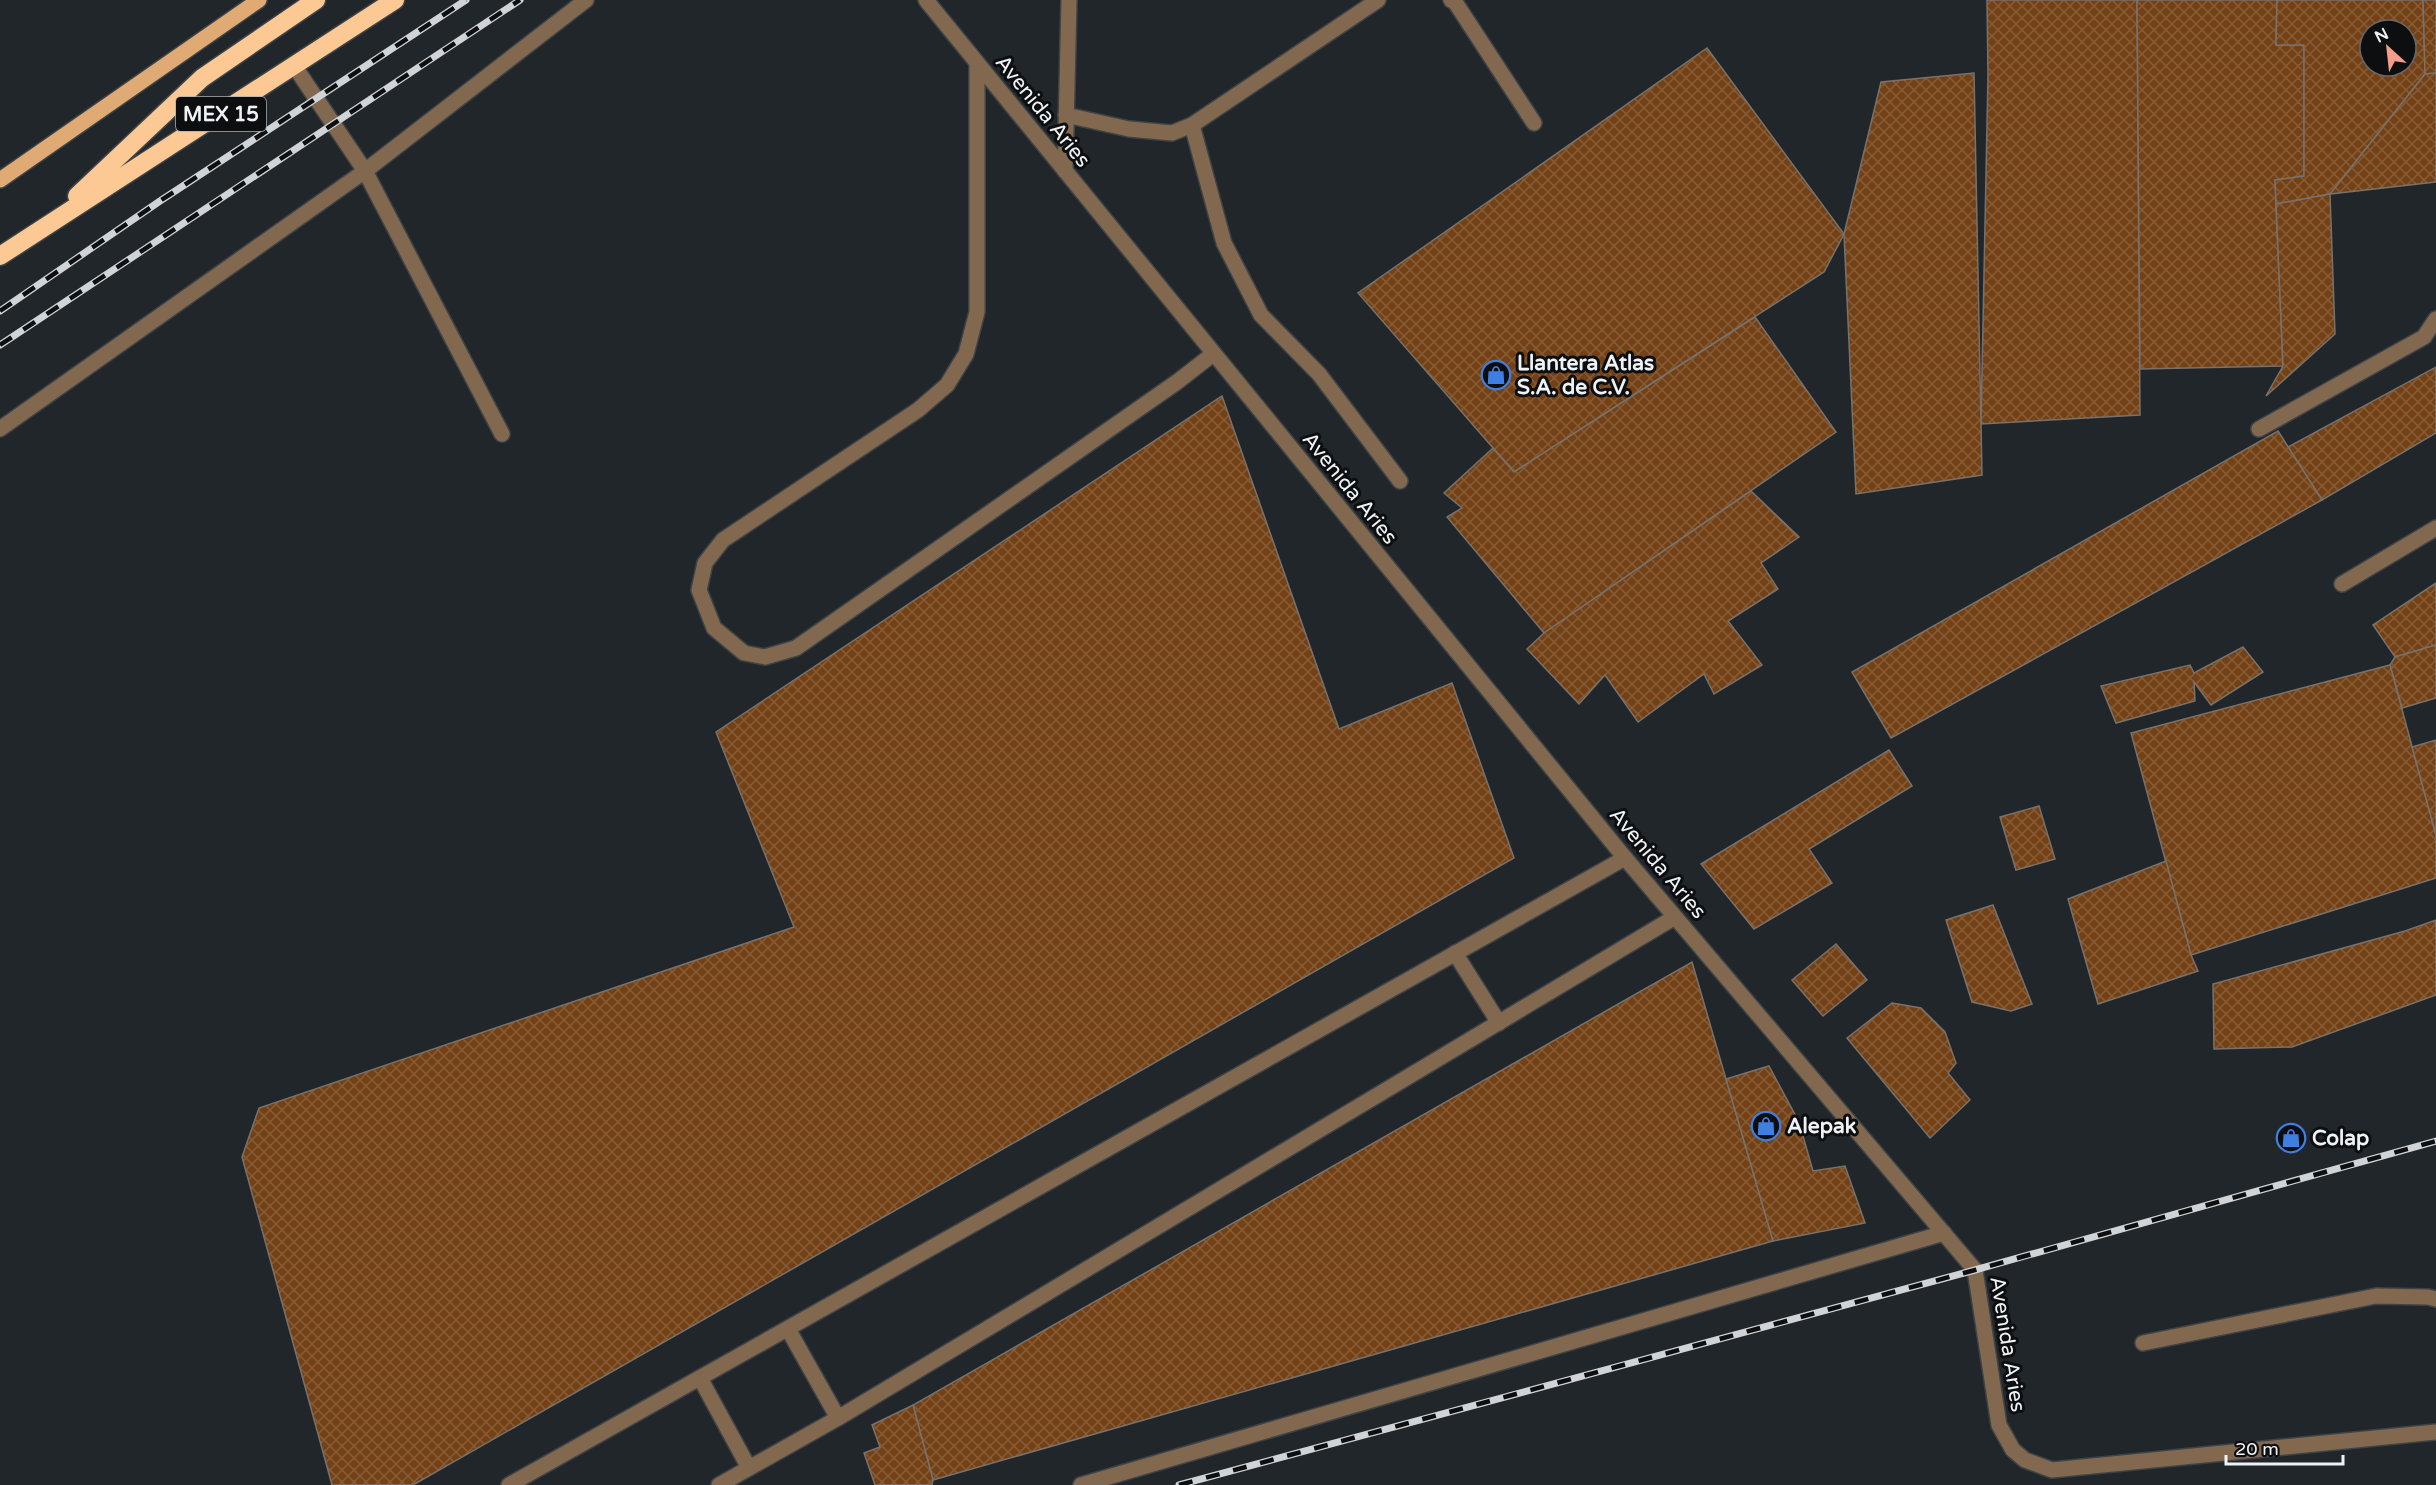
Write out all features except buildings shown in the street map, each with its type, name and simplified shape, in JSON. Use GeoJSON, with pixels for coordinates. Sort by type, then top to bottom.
{"type":"FeatureCollection","features":[{"type":"Feature","properties":{"kind":"highway"},"geometry":{"type":"LineString","coordinates":[[45,226],[202,78],[316,0]]}},
{"type":"Feature","properties":{"kind":"highway","name":"MEX 15"},"geometry":{"type":"LineString","coordinates":[[0,256],[295,67],[395,0]]}},
{"type":"Feature","properties":{"kind":"main road"},"geometry":{"type":"LineString","coordinates":[[0,180],[259,0]]}},
{"type":"Feature","properties":{"kind":"street"},"geometry":{"type":"LineString","coordinates":[[0,429],[365,171],[586,0]]}},
{"type":"Feature","properties":{"kind":"street","name":"Avenida Aries"},"geometry":{"type":"LineString","coordinates":[[926,0],[1625,858],[1975,1270],[1999,1425],[2013,1450],[2025,1460],[2052,1470],[2436,1432]]}},
{"type":"Feature","properties":{"kind":"street"},"geometry":{"type":"LineString","coordinates":[[1065,171],[1069,0]]}},
{"type":"Feature","properties":{"kind":"street"},"geometry":{"type":"LineString","coordinates":[[1066,115],[1129,129],[1172,133],[1192,125],[1378,0]]}},
{"type":"Feature","properties":{"kind":"street"},"geometry":{"type":"LineString","coordinates":[[1451,0],[1455,2],[1534,123]]}},
{"type":"Feature","properties":{"kind":"street"},"geometry":{"type":"LineString","coordinates":[[977,64],[976,312],[966,354],[947,385],[918,410],[723,540],[705,563],[699,590],[714,628],[744,653],[765,657],[796,648],[1177,382],[1213,354]]}},
{"type":"Feature","properties":{"kind":"street"},"geometry":{"type":"LineString","coordinates":[[295,67],[365,171],[501,434]]}},
{"type":"Feature","properties":{"kind":"street"},"geometry":{"type":"LineString","coordinates":[[1192,125],[1224,243],[1261,315],[1319,374],[1400,481]]}},
{"type":"Feature","properties":{"kind":"street"},"geometry":{"type":"LineString","coordinates":[[2259,429],[2424,337],[2436,319]]}},
{"type":"Feature","properties":{"kind":"street"},"geometry":{"type":"LineString","coordinates":[[2342,584],[2436,528]]}},
{"type":"Feature","properties":{"kind":"street"},"geometry":{"type":"LineString","coordinates":[[509,1485],[1625,858]]}},
{"type":"Feature","properties":{"kind":"street"},"geometry":{"type":"LineString","coordinates":[[719,1485],[838,1418],[1675,917]]}},
{"type":"Feature","properties":{"kind":"street"},"geometry":{"type":"LineString","coordinates":[[1455,953],[1499,1023]]}},
{"type":"Feature","properties":{"kind":"street"},"geometry":{"type":"LineString","coordinates":[[1081,1485],[1944,1233]]}},
{"type":"Feature","properties":{"kind":"street"},"geometry":{"type":"LineString","coordinates":[[2143,1343],[2376,1296],[2436,1299]]}},
{"type":"Feature","properties":{"kind":"street"},"geometry":{"type":"LineString","coordinates":[[788,1329],[838,1418]]}},
{"type":"Feature","properties":{"kind":"street"},"geometry":{"type":"LineString","coordinates":[[700,1378],[749,1468]]}},
{"type":"Feature","properties":{"kind":"railway"},"geometry":{"type":"LineString","coordinates":[[0,311],[160,201],[466,0]]}},
{"type":"Feature","properties":{"kind":"railway"},"geometry":{"type":"LineString","coordinates":[[0,345],[520,0]]}},
{"type":"Feature","properties":{"kind":"railway"},"geometry":{"type":"LineString","coordinates":[[1179,1485],[1975,1270],[2436,1141]]}},
{"type":"Feature","properties":{"kind":"place","name":"Llantera Atlas S.A. de C.V."},"geometry":{"type":"Point","coordinates":[1496,375]}},
{"type":"Feature","properties":{"kind":"place","name":"Alepak"},"geometry":{"type":"Point","coordinates":[1766,1126]}},
{"type":"Feature","properties":{"kind":"place","name":"Colap"},"geometry":{"type":"Point","coordinates":[2291,1138]}}]}
